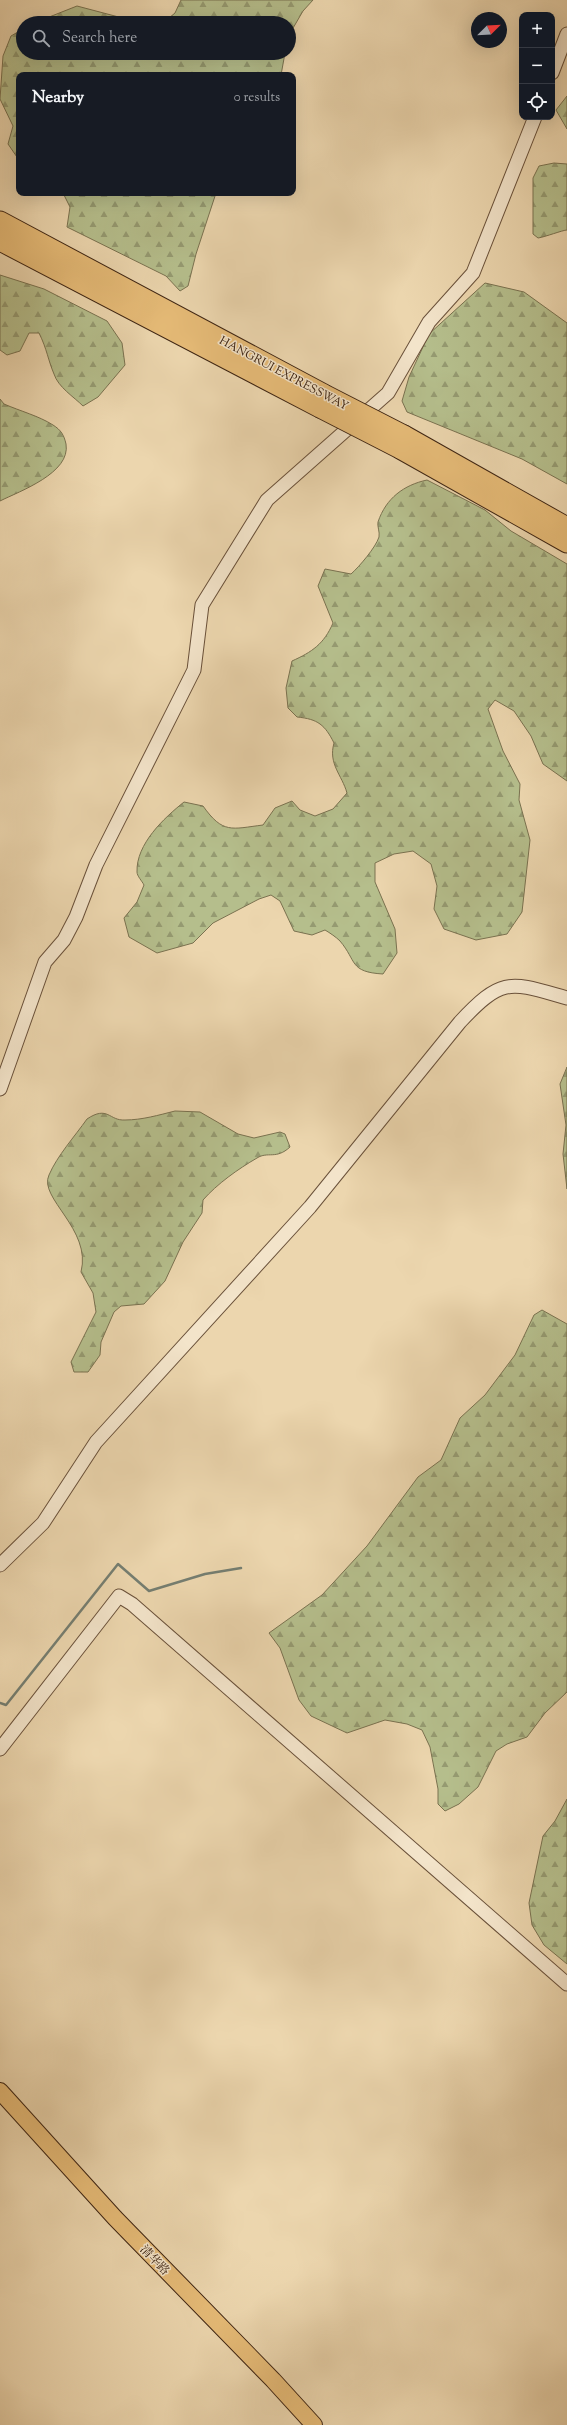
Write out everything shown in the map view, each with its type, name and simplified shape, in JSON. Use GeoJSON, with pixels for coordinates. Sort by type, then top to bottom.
{"type":"FeatureCollection","features":[{"type":"Feature","properties":{"kind":"highway","name":"HANGRUI EXPRESSWAY"},"geometry":{"type":"LineString","coordinates":[[0,221],[322,401]]}},
{"type":"Feature","properties":{"kind":"highway","name":"HANGRUI EXPRESSWAY"},"geometry":{"type":"LineString","coordinates":[[0,241],[322,401],[567,527]]}},
{"type":"Feature","properties":{"kind":"highway","name":"HANGRUI EXPRESSWAY"},"geometry":{"type":"LineString","coordinates":[[402,442],[567,543]]}},
{"type":"Feature","properties":{"kind":"main road","name":"清华路"},"geometry":{"type":"LineString","coordinates":[[0,2091],[115,2218],[273,2380],[314,2425]]}},
{"type":"Feature","properties":{"kind":"street"},"geometry":{"type":"LineString","coordinates":[[555,65],[567,34]]}},
{"type":"Feature","properties":{"kind":"street"},"geometry":{"type":"LineString","coordinates":[[0,1089],[45,962],[64,940],[76,917],[96,865],[194,670],[202,604],[267,500],[388,393],[429,322],[473,273],[534,120]]}},
{"type":"Feature","properties":{"kind":"street"},"geometry":{"type":"LineString","coordinates":[[0,1565],[43,1523],[96,1442],[310,1207],[460,1022],[482,998],[493,991],[515,985],[567,998]]}},
{"type":"Feature","properties":{"kind":"street"},"geometry":{"type":"LineString","coordinates":[[0,1749],[118,1596],[132,1604],[567,1984]]}},
{"type":"Feature","properties":{"kind":"green space"},"geometry":{"type":"Polygon","coordinates":[[[181,0],[313,0],[303,11],[296,23],[296,16],[171,16],[175,13],[181,0]]]}},
{"type":"Feature","properties":{"kind":"green space"},"geometry":{"type":"Polygon","coordinates":[[[77,6],[115,16],[52,16],[77,6]]]}},
{"type":"Feature","properties":{"kind":"green space"},"geometry":{"type":"Polygon","coordinates":[[[16,33],[16,60],[284,60],[282,72],[16,72],[16,156],[8,144],[13,126],[0,99],[3,56],[11,36],[16,33]]]}},
{"type":"Feature","properties":{"kind":"green space"},"geometry":{"type":"Polygon","coordinates":[[[567,96],[567,129],[556,110],[567,96]]]}},
{"type":"Feature","properties":{"kind":"green space"},"geometry":{"type":"Polygon","coordinates":[[[554,163],[567,164],[567,230],[538,238],[533,234],[533,178],[539,166],[554,163]]]}},
{"type":"Feature","properties":{"kind":"green space"},"geometry":{"type":"Polygon","coordinates":[[[64,196],[215,196],[196,254],[188,286],[180,291],[166,276],[67,227],[70,207],[64,196]]]}},
{"type":"Feature","properties":{"kind":"green space"},"geometry":{"type":"Polygon","coordinates":[[[0,275],[44,289],[107,321],[122,343],[125,365],[98,397],[83,406],[59,383],[52,369],[39,333],[29,333],[20,351],[7,355],[0,350],[0,275]]]}},
{"type":"Feature","properties":{"kind":"green space"},"geometry":{"type":"Polygon","coordinates":[[[485,283],[524,292],[567,323],[567,484],[522,459],[407,412],[402,401],[409,377],[429,334],[485,283]]]}},
{"type":"Feature","properties":{"kind":"green space"},"geometry":{"type":"Polygon","coordinates":[[[0,399],[4,404],[42,419],[56,427],[62,433],[66,444],[65,454],[61,464],[53,472],[42,480],[0,501],[0,399]]]}},
{"type":"Feature","properties":{"kind":"green space"},"geometry":{"type":"Polygon","coordinates":[[[427,480],[485,510],[511,531],[567,564],[567,781],[543,764],[531,736],[514,711],[495,700],[488,709],[503,751],[520,784],[519,800],[530,840],[522,912],[507,934],[476,940],[444,929],[434,909],[437,886],[431,864],[413,851],[394,854],[375,863],[375,882],[395,929],[397,953],[383,974],[364,971],[359,968],[340,941],[325,930],[312,935],[294,931],[280,901],[271,895],[259,899],[213,923],[193,943],[157,953],[129,937],[124,918],[137,902],[144,885],[137,874],[141,852],[153,832],[184,802],[203,806],[216,821],[228,828],[243,828],[263,825],[275,808],[292,801],[300,810],[315,816],[333,809],[347,793],[334,763],[334,743],[324,727],[316,721],[297,717],[288,708],[286,688],[292,661],[311,651],[317,646],[326,637],[333,623],[318,586],[325,569],[351,574],[367,557],[377,541],[379,537],[378,522],[381,514],[391,499],[403,489],[427,480]]]}},
{"type":"Feature","properties":{"kind":"green space"},"geometry":{"type":"Polygon","coordinates":[[[567,1067],[567,1189],[563,1154],[566,1125],[560,1084],[567,1067]]]}},
{"type":"Feature","properties":{"kind":"green space"},"geometry":{"type":"Polygon","coordinates":[[[175,1111],[200,1112],[238,1134],[254,1138],[280,1132],[285,1134],[290,1147],[280,1153],[265,1155],[257,1158],[228,1177],[203,1200],[202,1213],[183,1242],[165,1281],[144,1304],[121,1306],[114,1312],[101,1342],[100,1355],[88,1372],[74,1372],[71,1362],[96,1312],[93,1293],[81,1272],[82,1256],[79,1242],[73,1228],[51,1194],[48,1184],[49,1175],[66,1146],[87,1119],[94,1115],[104,1113],[120,1120],[131,1120],[175,1111]]]}},
{"type":"Feature","properties":{"kind":"green space"},"geometry":{"type":"Polygon","coordinates":[[[542,1310],[567,1324],[567,1692],[545,1713],[527,1737],[507,1744],[496,1751],[478,1787],[459,1804],[445,1811],[438,1804],[438,1789],[430,1747],[422,1730],[407,1724],[385,1720],[347,1733],[311,1716],[299,1700],[280,1648],[269,1633],[322,1595],[367,1546],[418,1477],[441,1460],[460,1418],[485,1395],[515,1355],[534,1315],[542,1310]]]}},
{"type":"Feature","properties":{"kind":"green space"},"geometry":{"type":"Polygon","coordinates":[[[567,1799],[567,1964],[544,1945],[532,1925],[529,1903],[543,1836],[555,1821],[567,1799]]]}},
{"type":"Feature","properties":{"kind":"waterway"},"geometry":{"type":"LineString","coordinates":[[0,1703],[6,1705],[118,1564],[149,1591],[205,1574],[241,1568]]}}]}
